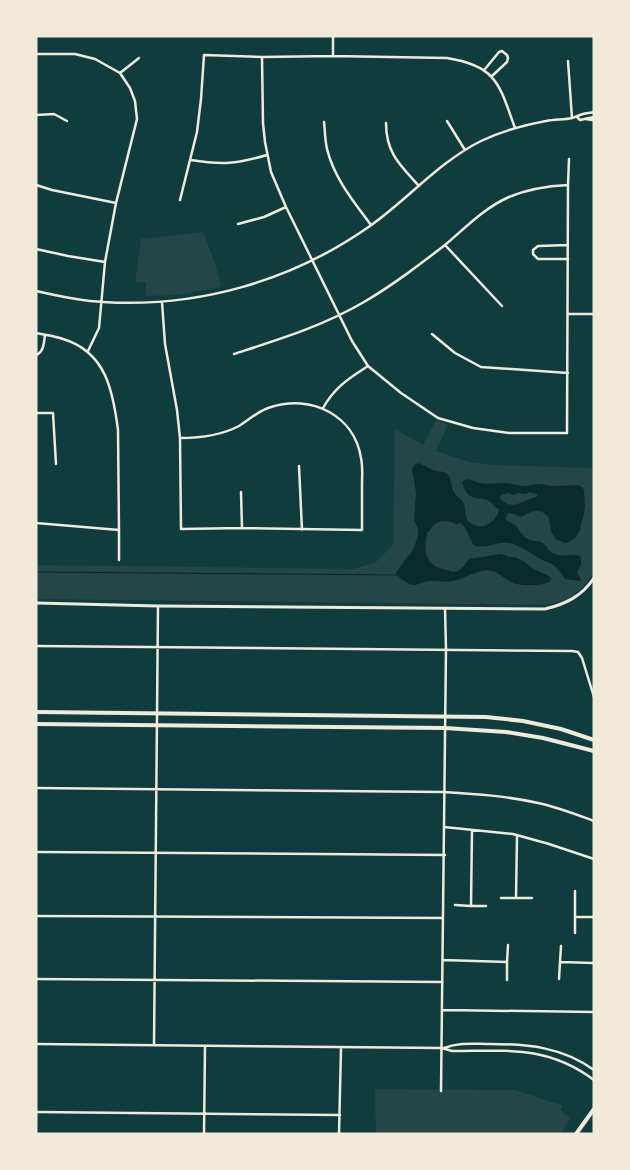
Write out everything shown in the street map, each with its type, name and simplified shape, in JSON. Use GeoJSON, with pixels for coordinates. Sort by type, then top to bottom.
{"type":"FeatureCollection","features":[{"type":"Feature","properties":{"kind":"main road"},"geometry":{"type":"LineString","coordinates":[[36,712],[486,717],[523,721],[594,740]]}},
{"type":"Feature","properties":{"kind":"main road"},"geometry":{"type":"LineString","coordinates":[[82,712],[82,725]]}},
{"type":"Feature","properties":{"kind":"main road"},"geometry":{"type":"LineString","coordinates":[[246,714],[246,726]]}},
{"type":"Feature","properties":{"kind":"main road"},"geometry":{"type":"LineString","coordinates":[[313,715],[313,727]]}},
{"type":"Feature","properties":{"kind":"main road"},"geometry":{"type":"LineString","coordinates":[[36,724],[446,728],[506,732],[542,738],[592,751]]}},
{"type":"Feature","properties":{"kind":"main road"},"geometry":{"type":"LineString","coordinates":[[576,1134],[594,1110]]}},
{"type":"Feature","properties":{"kind":"street"},"geometry":{"type":"LineString","coordinates":[[333,36],[333,56]]}},
{"type":"Feature","properties":{"kind":"street"},"geometry":{"type":"LineString","coordinates":[[485,69],[499,52],[505,53],[508,58],[507,62],[492,76]]}},
{"type":"Feature","properties":{"kind":"street"},"geometry":{"type":"LineString","coordinates":[[36,54],[75,54],[95,59],[120,73],[130,88],[135,101],[137,119],[116,203],[105,262],[99,328],[88,351]]}},
{"type":"Feature","properties":{"kind":"street"},"geometry":{"type":"LineString","coordinates":[[180,200],[197,132],[204,55],[447,58],[461,60],[485,69],[492,76],[504,97],[515,128]]}},
{"type":"Feature","properties":{"kind":"street"},"geometry":{"type":"LineString","coordinates":[[262,57],[263,123],[271,172],[312,261],[352,341],[368,366],[401,393],[438,418],[473,428],[509,433],[567,433],[569,159]]}},
{"type":"Feature","properties":{"kind":"street"},"geometry":{"type":"LineString","coordinates":[[120,73],[139,58]]}},
{"type":"Feature","properties":{"kind":"street"},"geometry":{"type":"LineString","coordinates":[[568,61],[572,118]]}},
{"type":"Feature","properties":{"kind":"street"},"geometry":{"type":"LineString","coordinates":[[36,291],[102,302],[162,302],[198,297],[253,284],[312,261],[343,244],[371,225],[442,166],[481,141],[515,128],[577,117],[580,114],[594,112]]}},
{"type":"Feature","properties":{"kind":"street"},"geometry":{"type":"LineString","coordinates":[[36,115],[54,114],[66,121]]}},
{"type":"Feature","properties":{"kind":"street"},"geometry":{"type":"LineString","coordinates":[[577,117],[580,120],[594,118]]}},
{"type":"Feature","properties":{"kind":"street"},"geometry":{"type":"LineString","coordinates":[[447,121],[465,150]]}},
{"type":"Feature","properties":{"kind":"street"},"geometry":{"type":"LineString","coordinates":[[324,122],[327,150],[336,173],[346,192],[371,225]]}},
{"type":"Feature","properties":{"kind":"street"},"geometry":{"type":"LineString","coordinates":[[386,123],[386,135],[390,149],[419,186]]}},
{"type":"Feature","properties":{"kind":"street"},"geometry":{"type":"LineString","coordinates":[[190,160],[224,164],[267,155]]}},
{"type":"Feature","properties":{"kind":"street"},"geometry":{"type":"LineString","coordinates":[[36,185],[116,203]]}},
{"type":"Feature","properties":{"kind":"street"},"geometry":{"type":"LineString","coordinates":[[234,354],[301,332],[340,316],[418,266],[482,214],[508,198],[543,187],[568,185]]}},
{"type":"Feature","properties":{"kind":"street"},"geometry":{"type":"LineString","coordinates":[[238,224],[264,217],[286,207]]}},
{"type":"Feature","properties":{"kind":"street"},"geometry":{"type":"LineString","coordinates":[[445,245],[502,306]]}},
{"type":"Feature","properties":{"kind":"street"},"geometry":{"type":"LineString","coordinates":[[568,245],[538,246],[533,250],[533,254],[538,259],[568,260]]}},
{"type":"Feature","properties":{"kind":"street"},"geometry":{"type":"LineString","coordinates":[[36,249],[105,262]]}},
{"type":"Feature","properties":{"kind":"street"},"geometry":{"type":"LineString","coordinates":[[162,302],[165,344],[180,438],[181,529],[362,530],[362,468],[358,444],[344,424],[323,408],[296,402],[284,403],[269,407],[238,426],[214,436],[180,438]]}},
{"type":"Feature","properties":{"kind":"street"},"geometry":{"type":"LineString","coordinates":[[568,314],[594,314]]}},
{"type":"Feature","properties":{"kind":"street"},"geometry":{"type":"LineString","coordinates":[[36,333],[63,339],[88,351],[105,373],[118,430],[118,560]]}},
{"type":"Feature","properties":{"kind":"street"},"geometry":{"type":"LineString","coordinates":[[432,334],[455,353],[481,367],[568,373]]}},
{"type":"Feature","properties":{"kind":"street"},"geometry":{"type":"LineString","coordinates":[[36,355],[42,350],[46,335]]}},
{"type":"Feature","properties":{"kind":"street"},"geometry":{"type":"LineString","coordinates":[[323,408],[329,397],[338,387],[368,366]]}},
{"type":"Feature","properties":{"kind":"street"},"geometry":{"type":"LineString","coordinates":[[36,413],[53,413],[56,464]]}},
{"type":"Feature","properties":{"kind":"street"},"geometry":{"type":"LineString","coordinates":[[299,466],[302,530]]}},
{"type":"Feature","properties":{"kind":"street"},"geometry":{"type":"LineString","coordinates":[[241,492],[242,528]]}},
{"type":"Feature","properties":{"kind":"street"},"geometry":{"type":"LineString","coordinates":[[36,523],[119,530]]}},
{"type":"Feature","properties":{"kind":"street"},"geometry":{"type":"LineString","coordinates":[[36,603],[158,606],[545,609],[558,606],[573,599],[588,587],[594,578]]}},
{"type":"Feature","properties":{"kind":"street"},"geometry":{"type":"LineString","coordinates":[[154,1045],[158,606]]}},
{"type":"Feature","properties":{"kind":"street"},"geometry":{"type":"LineString","coordinates":[[441,1091],[446,608]]}},
{"type":"Feature","properties":{"kind":"street"},"geometry":{"type":"LineString","coordinates":[[36,646],[572,650],[578,652],[584,662],[594,697]]}},
{"type":"Feature","properties":{"kind":"street"},"geometry":{"type":"LineString","coordinates":[[592,751],[594,744]]}},
{"type":"Feature","properties":{"kind":"street"},"geometry":{"type":"LineString","coordinates":[[36,788],[444,792],[494,795],[539,803],[566,810],[594,821]]}},
{"type":"Feature","properties":{"kind":"street"},"geometry":{"type":"LineString","coordinates":[[444,827],[517,836],[550,844],[594,859]]}},
{"type":"Feature","properties":{"kind":"street"},"geometry":{"type":"LineString","coordinates":[[471,906],[472,830]]}},
{"type":"Feature","properties":{"kind":"street"},"geometry":{"type":"LineString","coordinates":[[516,898],[517,836]]}},
{"type":"Feature","properties":{"kind":"street"},"geometry":{"type":"LineString","coordinates":[[36,852],[444,855]]}},
{"type":"Feature","properties":{"kind":"street"},"geometry":{"type":"LineString","coordinates":[[575,891],[575,933]]}},
{"type":"Feature","properties":{"kind":"street"},"geometry":{"type":"LineString","coordinates":[[501,898],[532,898]]}},
{"type":"Feature","properties":{"kind":"street"},"geometry":{"type":"LineString","coordinates":[[455,906],[486,906]]}},
{"type":"Feature","properties":{"kind":"street"},"geometry":{"type":"LineString","coordinates":[[36,916],[443,918]]}},
{"type":"Feature","properties":{"kind":"street"},"geometry":{"type":"LineString","coordinates":[[575,917],[594,917]]}},
{"type":"Feature","properties":{"kind":"street"},"geometry":{"type":"LineString","coordinates":[[507,980],[508,945]]}},
{"type":"Feature","properties":{"kind":"street"},"geometry":{"type":"LineString","coordinates":[[560,979],[561,946]]}},
{"type":"Feature","properties":{"kind":"street"},"geometry":{"type":"LineString","coordinates":[[443,960],[507,962]]}},
{"type":"Feature","properties":{"kind":"street"},"geometry":{"type":"LineString","coordinates":[[560,962],[594,963]]}},
{"type":"Feature","properties":{"kind":"street"},"geometry":{"type":"LineString","coordinates":[[36,979],[443,982]]}},
{"type":"Feature","properties":{"kind":"street"},"geometry":{"type":"LineString","coordinates":[[442,1010],[594,1012]]}},
{"type":"Feature","properties":{"kind":"street"},"geometry":{"type":"LineString","coordinates":[[36,1044],[442,1048],[452,1051],[514,1051],[541,1054],[570,1065],[594,1080]]}},
{"type":"Feature","properties":{"kind":"street"},"geometry":{"type":"LineString","coordinates":[[442,1048],[456,1044],[530,1045],[574,1058],[594,1070]]}},
{"type":"Feature","properties":{"kind":"street"},"geometry":{"type":"LineString","coordinates":[[204,1134],[205,1046]]}},
{"type":"Feature","properties":{"kind":"street"},"geometry":{"type":"LineString","coordinates":[[339,1134],[341,1047]]}},
{"type":"Feature","properties":{"kind":"street"},"geometry":{"type":"LineString","coordinates":[[36,1112],[340,1115]]}},
{"type":"Feature","properties":{"kind":"shaded area"},"geometry":{"type":"Polygon","coordinates":[[[203,232],[215,263],[221,287],[178,295],[146,296],[146,282],[135,282],[141,239],[203,232]]]}},
{"type":"Feature","properties":{"kind":"shaded area"},"geometry":{"type":"Polygon","coordinates":[[[436,420],[448,425],[436,451],[469,462],[493,465],[594,468],[594,572],[573,595],[553,604],[545,605],[36,599],[36,565],[354,569],[376,562],[393,545],[395,429],[423,445],[436,420]]]}},
{"type":"Feature","properties":{"kind":"shaded area"},"geometry":{"type":"Polygon","coordinates":[[[419,463],[432,470],[447,474],[455,494],[464,504],[467,520],[478,526],[487,525],[495,519],[499,510],[489,501],[472,497],[468,494],[462,482],[465,480],[469,479],[485,484],[505,483],[524,486],[540,484],[553,486],[578,485],[582,487],[584,490],[585,508],[580,530],[576,537],[569,542],[565,543],[554,537],[549,518],[542,512],[536,511],[521,517],[508,513],[505,519],[515,525],[526,538],[543,543],[553,553],[581,557],[581,564],[577,573],[581,579],[580,581],[565,579],[555,566],[513,544],[504,543],[482,547],[473,545],[466,529],[460,522],[457,525],[449,521],[441,521],[427,532],[426,553],[429,560],[436,566],[456,572],[469,559],[502,554],[515,557],[533,569],[547,575],[551,578],[550,582],[535,585],[518,584],[491,571],[478,572],[450,582],[428,581],[415,585],[404,581],[396,573],[413,550],[418,536],[418,529],[414,520],[416,493],[412,468],[419,463]],[[528,492],[527,494],[518,493],[513,495],[509,493],[501,495],[499,498],[507,504],[515,505],[538,496],[528,492]]]}},
{"type":"Feature","properties":{"kind":"shaded area"},"geometry":{"type":"Polygon","coordinates":[[[375,1089],[515,1090],[563,1106],[560,1110],[570,1118],[561,1134],[376,1134],[375,1089]]]}},
{"type":"Feature","properties":{"kind":"waterway"},"geometry":{"type":"LineString","coordinates":[[36,572],[398,575]]}}]}
